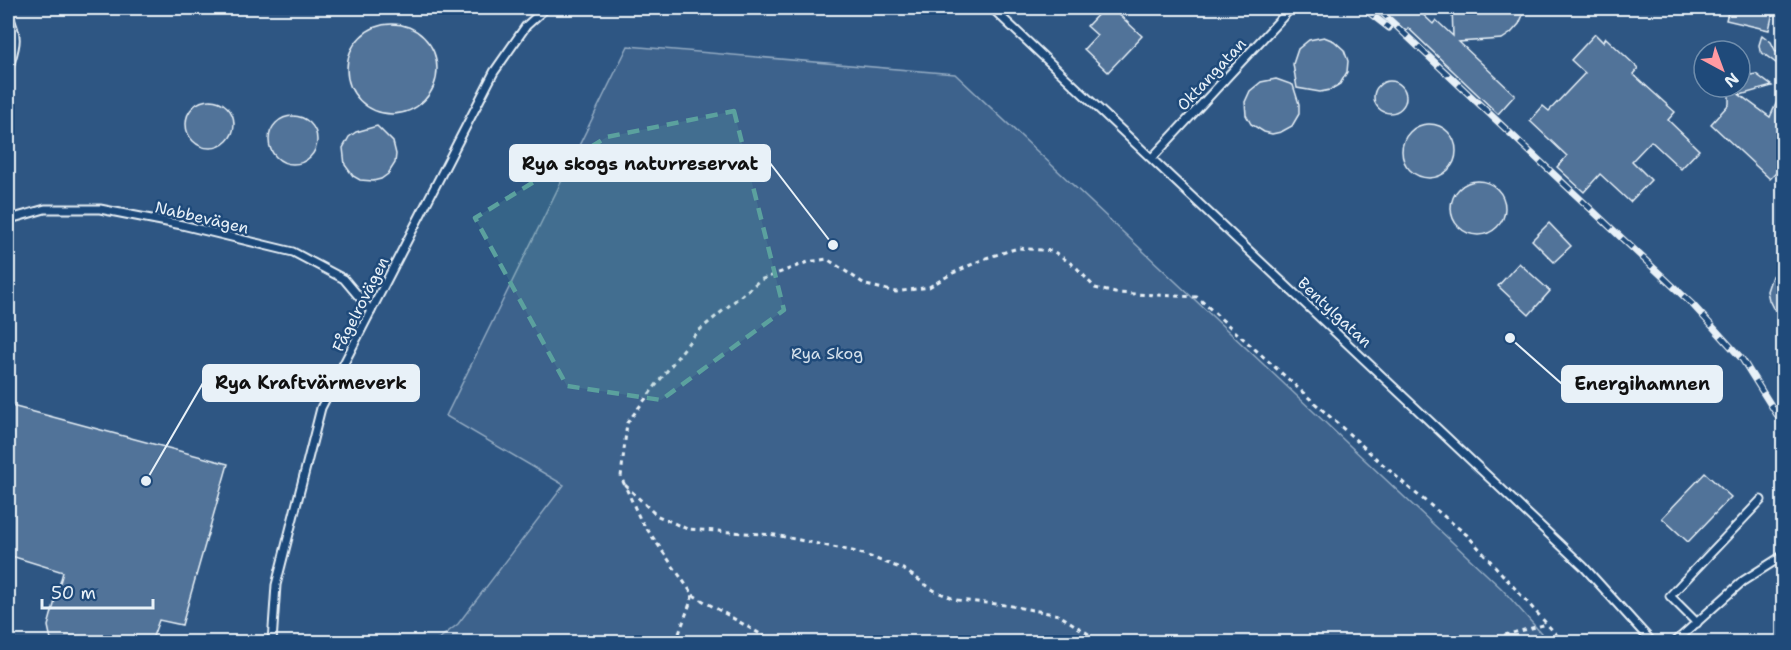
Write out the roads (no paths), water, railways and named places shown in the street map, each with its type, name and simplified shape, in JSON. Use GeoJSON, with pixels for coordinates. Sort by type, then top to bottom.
{"type":"FeatureCollection","features":[{"type":"Feature","properties":{"kind":"lane","name":"Fågelrovägen"},"geometry":{"type":"LineString","coordinates":[[272,642],[276,585],[321,408],[494,72],[526,26],[546,8]]}},
{"type":"Feature","properties":{"kind":"lane","name":"Bentylgatan"},"geometry":{"type":"LineString","coordinates":[[992,8],[1584,567],[1652,642]]}},
{"type":"Feature","properties":{"kind":"lane","name":"Oktangatan"},"geometry":{"type":"LineString","coordinates":[[1152,158],[1291,8]]}},
{"type":"Feature","properties":{"kind":"lane"},"geometry":{"type":"LineString","coordinates":[[8,15],[15,30],[15,45],[8,70]]}},
{"type":"Feature","properties":{"kind":"lane","name":"Nabbevägen"},"geometry":{"type":"LineString","coordinates":[[8,222],[10,219],[45,209],[100,209],[182,225],[293,252],[344,279],[371,311]]}},
{"type":"Feature","properties":{"kind":"lane"},"geometry":{"type":"LineString","coordinates":[[1696,623],[1670,596],[1761,500]]}},
{"type":"Feature","properties":{"kind":"lane"},"geometry":{"type":"LineString","coordinates":[[1675,642],[1743,581],[1784,555]]}},
{"type":"Feature","properties":{"kind":"railway"},"geometry":{"type":"LineString","coordinates":[[1363,8],[1389,28]]}},
{"type":"Feature","properties":{"kind":"railway"},"geometry":{"type":"LineString","coordinates":[[1377,8],[1693,305],[1742,359],[1784,426]]}},
{"type":"Feature","properties":{"kind":"place","name":"Rya skogs naturreservat"},"geometry":{"type":"Point","coordinates":[833,245]}},
{"type":"Feature","properties":{"kind":"place","name":"Energihamnen"},"geometry":{"type":"Point","coordinates":[1510,338]}},
{"type":"Feature","properties":{"kind":"place","name":"Rya Kraftvärmeverk"},"geometry":{"type":"Point","coordinates":[146,481]}},
{"type":"Feature","properties":{"kind":"park label","name":"Rya Skog"},"geometry":{"type":"Point","coordinates":[827,353]}}]}
